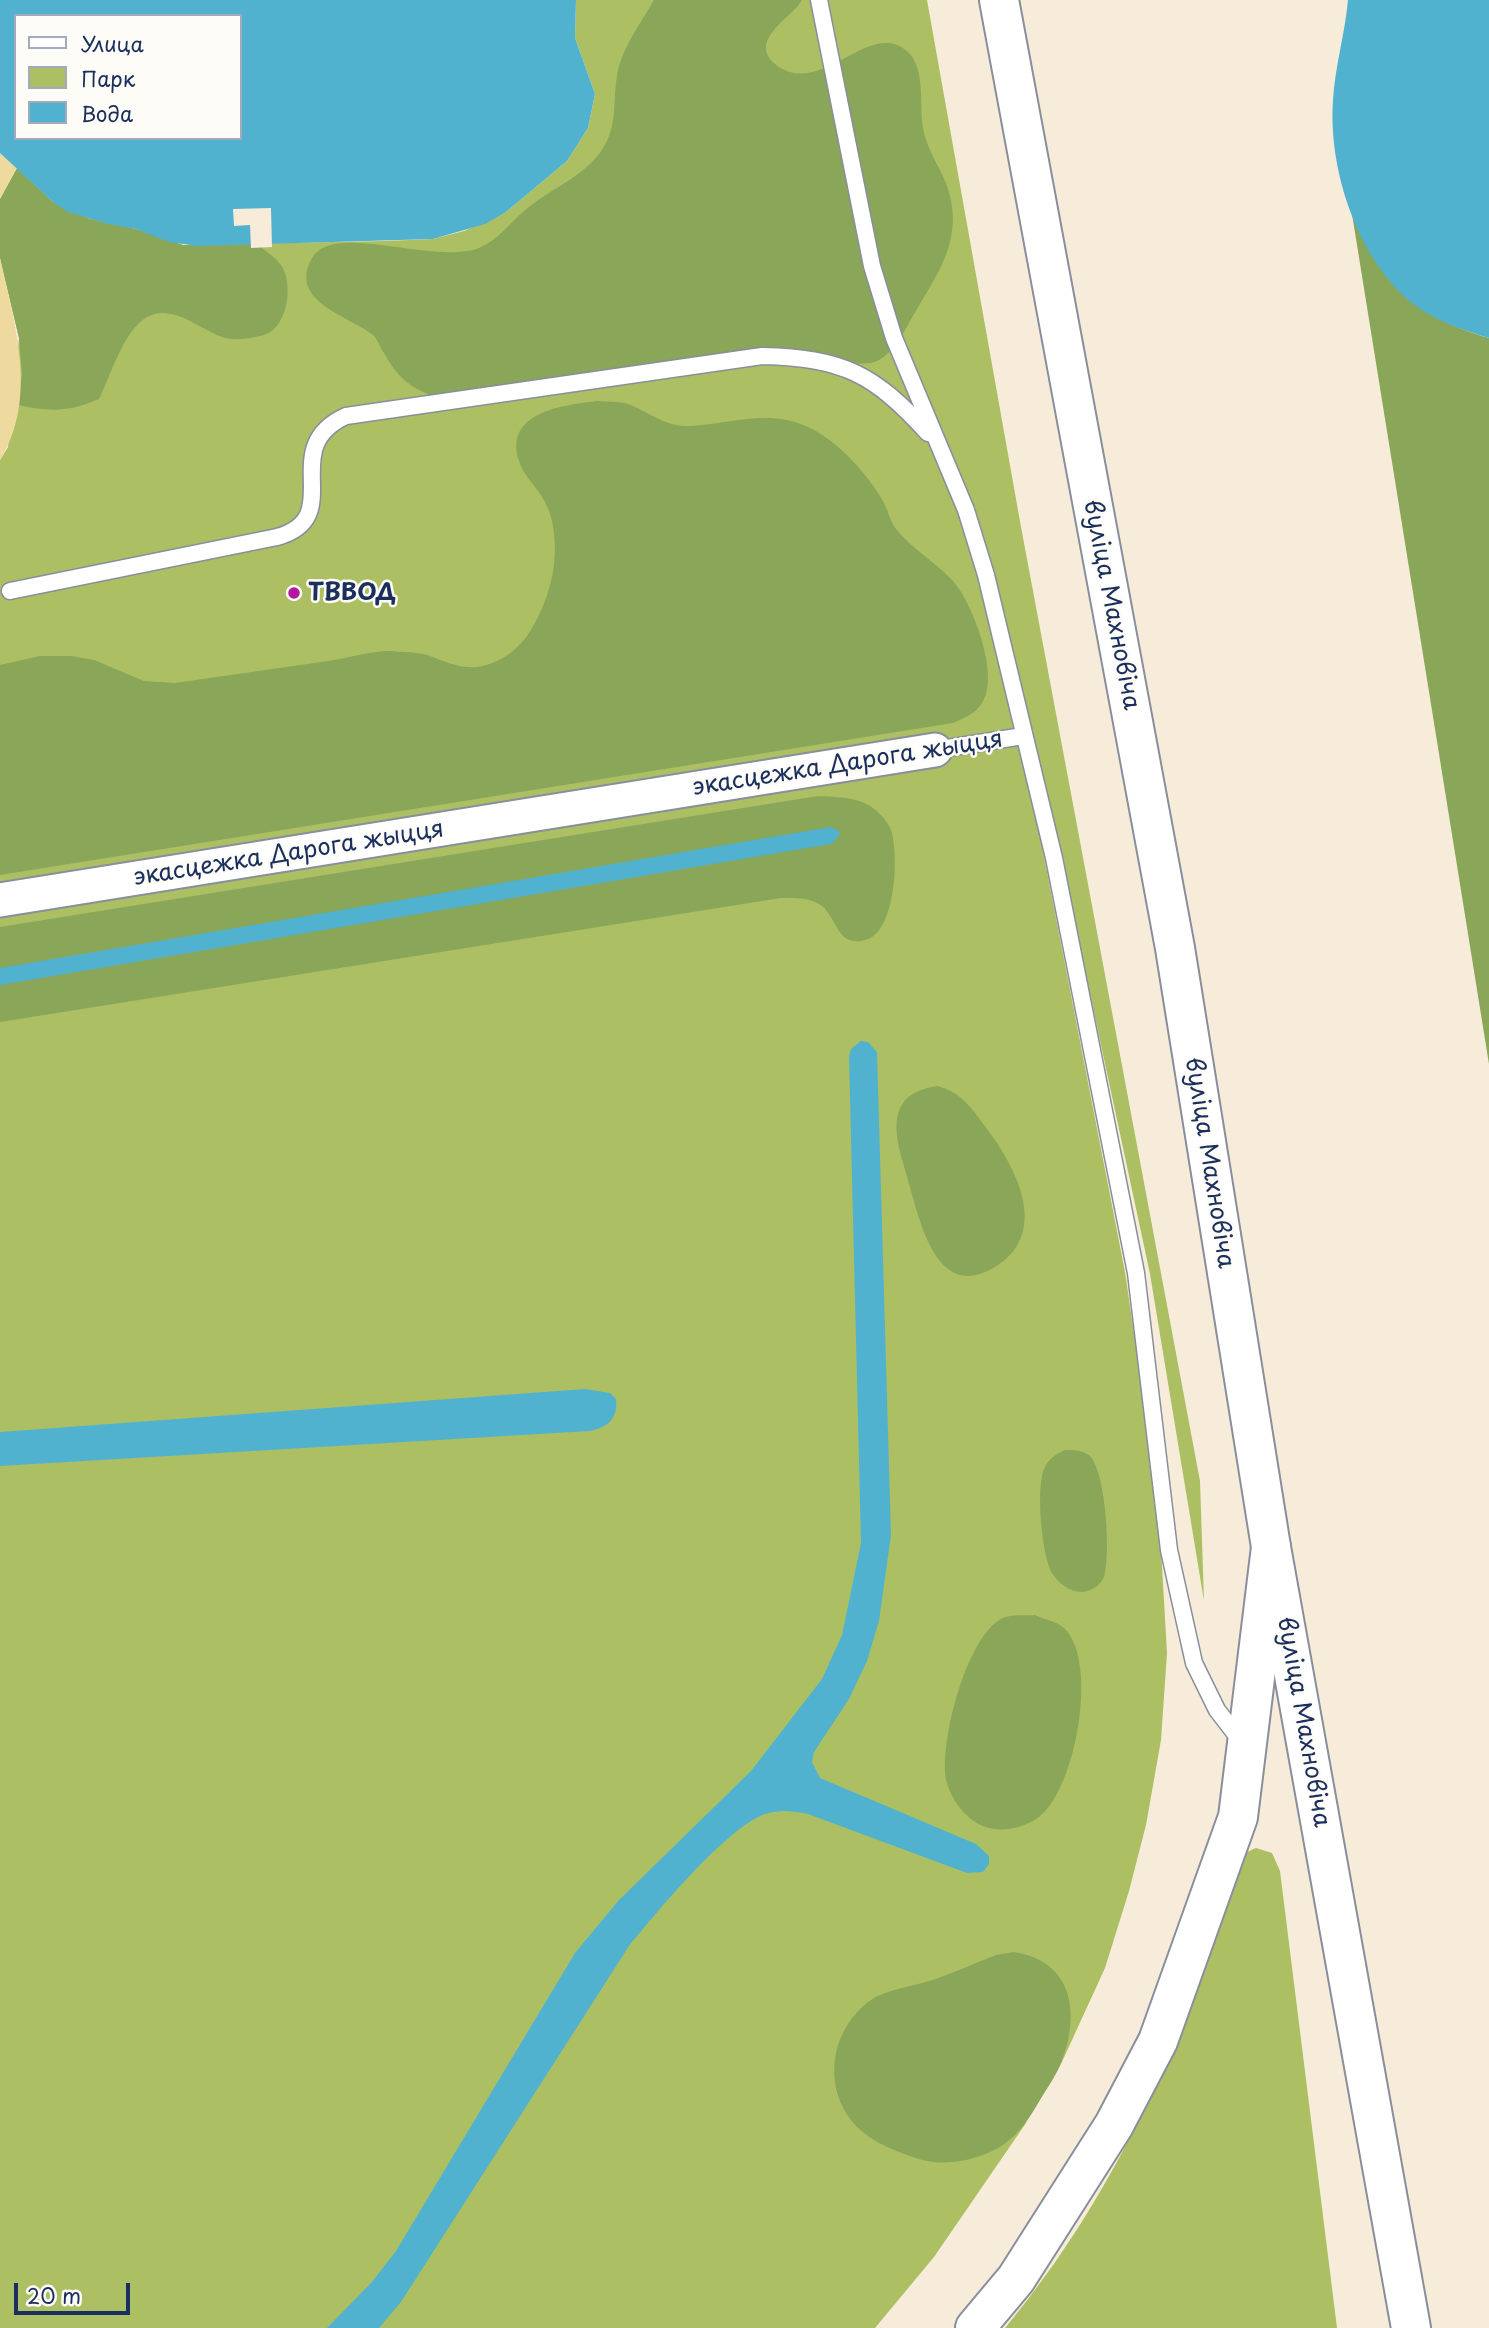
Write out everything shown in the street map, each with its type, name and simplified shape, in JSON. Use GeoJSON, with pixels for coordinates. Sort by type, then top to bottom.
{"type":"FeatureCollection","features":[{"type":"Feature","properties":{"kind":"main road","name":"вуліца Махновіча"},"geometry":{"type":"LineString","coordinates":[[999,0],[1175,948],[1271,1547],[1411,2328]]}},
{"type":"Feature","properties":{"kind":"main road"},"geometry":{"type":"LineString","coordinates":[[975,2328],[1016,2279],[1107,2136],[1158,2041],[1238,1817],[1271,1547]]}},
{"type":"Feature","properties":{"kind":"street","name":"экасцежка Дарога жыцця"},"geometry":{"type":"LineString","coordinates":[[0,900],[935,750]]}},
{"type":"Feature","properties":{"kind":"lane","name":"экасцежка Дарога жыцця"},"geometry":{"type":"LineString","coordinates":[[819,0],[872,266],[894,338],[966,510],[986,575],[1023,736],[935,750]]}},
{"type":"Feature","properties":{"kind":"lane"},"geometry":{"type":"LineString","coordinates":[[10,591],[295,530],[307,519],[312,505],[312,459],[320,433],[346,416],[370,412],[762,356],[795,357],[833,363],[871,379],[902,405],[937,443]]}},
{"type":"Feature","properties":{"kind":"lane"},"geometry":{"type":"LineString","coordinates":[[1023,736],[1054,858],[1136,1273],[1169,1550],[1194,1663],[1217,1710],[1247,1748]]}},
{"type":"Feature","properties":{"kind":"green space"},"geometry":{"type":"Polygon","coordinates":[[[576,0],[927,0],[1021,527],[1200,1481],[1204,1601],[1150,1274],[1058,844],[1042,846],[1125,1272],[1143,1395],[1161,1549],[1167,1653],[1161,1740],[1146,1825],[1105,1968],[1061,2064],[1024,2126],[934,2257],[875,2328],[0,2328],[0,460],[8,447],[19,338],[0,258],[0,199],[17,168],[53,202],[108,224],[136,229],[183,245],[433,239],[464,231],[506,212],[567,161],[588,128],[595,94],[575,38],[576,0]]]}},
{"type":"Feature","properties":{"kind":"green space"},"geometry":{"type":"Polygon","coordinates":[[[654,0],[802,0],[775,29],[766,46],[768,55],[775,64],[792,73],[809,73],[827,67],[878,44],[893,44],[908,52],[914,59],[920,77],[925,136],[947,186],[953,220],[942,265],[901,337],[885,356],[870,363],[786,352],[434,396],[410,385],[393,368],[373,335],[324,306],[314,297],[308,286],[306,273],[312,258],[324,247],[343,243],[443,252],[466,251],[491,241],[524,211],[581,171],[599,154],[612,127],[619,66],[632,36],[654,0]]]}},
{"type":"Feature","properties":{"kind":"green space"},"geometry":{"type":"Polygon","coordinates":[[[17,168],[53,202],[89,219],[136,229],[183,245],[256,244],[281,265],[285,273],[288,293],[279,324],[264,335],[235,339],[217,335],[174,315],[156,314],[147,317],[131,332],[99,399],[59,409],[18,405],[22,374],[19,338],[0,258],[0,199],[17,168]]]}},
{"type":"Feature","properties":{"kind":"green space"},"geometry":{"type":"Polygon","coordinates":[[[1352,214],[1377,259],[1404,294],[1440,319],[1489,338],[1489,1064],[1352,214]]]}},
{"type":"Feature","properties":{"kind":"green space"},"geometry":{"type":"Polygon","coordinates":[[[597,401],[628,404],[679,426],[763,418],[793,421],[830,440],[868,479],[883,501],[896,529],[951,579],[967,602],[980,635],[988,670],[988,685],[979,707],[953,723],[0,875],[0,665],[40,656],[71,656],[94,660],[144,681],[175,683],[383,651],[423,654],[465,667],[478,667],[495,662],[516,648],[532,628],[549,590],[554,563],[552,521],[545,502],[519,461],[516,445],[520,432],[540,414],[569,405],[597,401]]]}},
{"type":"Feature","properties":{"kind":"green space"},"geometry":{"type":"Polygon","coordinates":[[[818,796],[865,803],[878,812],[891,830],[895,872],[890,906],[885,921],[868,939],[858,941],[844,937],[827,912],[817,903],[781,898],[0,1022],[0,927],[818,796]]]}},
{"type":"Feature","properties":{"kind":"green space"},"geometry":{"type":"Polygon","coordinates":[[[937,1086],[960,1097],[976,1115],[1008,1161],[1023,1198],[1025,1217],[1022,1235],[1014,1251],[998,1265],[977,1275],[960,1275],[947,1268],[936,1255],[920,1220],[899,1148],[897,1120],[905,1100],[914,1093],[937,1086]]]}},
{"type":"Feature","properties":{"kind":"green space"},"geometry":{"type":"Polygon","coordinates":[[[1065,1450],[1081,1451],[1090,1456],[1100,1479],[1106,1515],[1107,1552],[1104,1577],[1095,1588],[1082,1592],[1069,1589],[1052,1573],[1043,1537],[1040,1504],[1042,1476],[1049,1461],[1065,1450]]]}},
{"type":"Feature","properties":{"kind":"green space"},"geometry":{"type":"Polygon","coordinates":[[[1035,1615],[1064,1628],[1074,1644],[1080,1668],[1078,1724],[1072,1754],[1052,1802],[1039,1817],[1029,1823],[994,1829],[978,1824],[958,1806],[947,1783],[946,1745],[958,1693],[978,1645],[990,1628],[1003,1618],[1035,1615]]]}},
{"type":"Feature","properties":{"kind":"green space"},"geometry":{"type":"Polygon","coordinates":[[[1256,1848],[1272,1853],[1280,1871],[1337,2328],[1005,2328],[1045,2277],[1114,2168],[1171,2051],[1217,1930],[1236,1868],[1247,1852],[1256,1848]]]}},
{"type":"Feature","properties":{"kind":"green space"},"geometry":{"type":"Polygon","coordinates":[[[1014,1952],[1034,1957],[1049,1966],[1060,1978],[1070,2009],[1067,2045],[1061,2063],[1020,2130],[1003,2145],[984,2155],[949,2162],[926,2161],[909,2156],[882,2145],[864,2133],[850,2118],[840,2101],[835,2083],[834,2065],[838,2046],[856,2013],[883,1994],[935,1979],[996,1955],[1014,1952]]]}},
{"type":"Feature","properties":{"kind":"sand"},"geometry":{"type":"Polygon","coordinates":[[[0,153],[17,168],[0,199],[0,153]]]}},
{"type":"Feature","properties":{"kind":"sand"},"geometry":{"type":"Polygon","coordinates":[[[0,258],[16,334],[21,386],[12,436],[0,460],[0,258]]]}},
{"type":"Feature","properties":{"kind":"water"},"geometry":{"type":"Polygon","coordinates":[[[0,0],[576,0],[575,38],[595,94],[588,128],[567,161],[506,212],[485,224],[433,239],[198,246],[169,242],[136,229],[68,212],[53,202],[0,153],[0,0]]]}},
{"type":"Feature","properties":{"kind":"water"},"geometry":{"type":"Polygon","coordinates":[[[1348,0],[1489,0],[1489,338],[1439,319],[1412,303],[1376,262],[1350,210],[1341,183],[1333,127],[1334,88],[1348,0]]]}},
{"type":"Feature","properties":{"kind":"water"},"geometry":{"type":"Polygon","coordinates":[[[831,827],[839,831],[839,836],[831,844],[0,985],[0,968],[831,827]]]}},
{"type":"Feature","properties":{"kind":"water"},"geometry":{"type":"Polygon","coordinates":[[[861,1041],[868,1042],[877,1052],[891,1535],[879,1621],[867,1661],[849,1699],[814,1752],[812,1762],[820,1778],[976,1844],[989,1856],[989,1864],[983,1872],[967,1873],[808,1814],[776,1811],[749,1822],[692,1873],[629,1946],[401,2302],[379,2328],[327,2328],[372,2282],[396,2251],[575,1953],[619,1900],[751,1771],[822,1679],[842,1635],[861,1543],[849,1056],[851,1049],[861,1041]]]}},
{"type":"Feature","properties":{"kind":"water"},"geometry":{"type":"Polygon","coordinates":[[[585,1389],[610,1393],[616,1399],[615,1412],[610,1421],[590,1431],[0,1466],[0,1432],[585,1389]]]}},
{"type":"Feature","properties":{"kind":"pier"},"geometry":{"type":"Polygon","coordinates":[[[271,208],[272,247],[251,248],[250,225],[234,226],[233,209],[271,208]]]}},
{"type":"Feature","properties":{"kind":"place","name":"ТВВОД"},"geometry":{"type":"Point","coordinates":[294,593]}}]}
